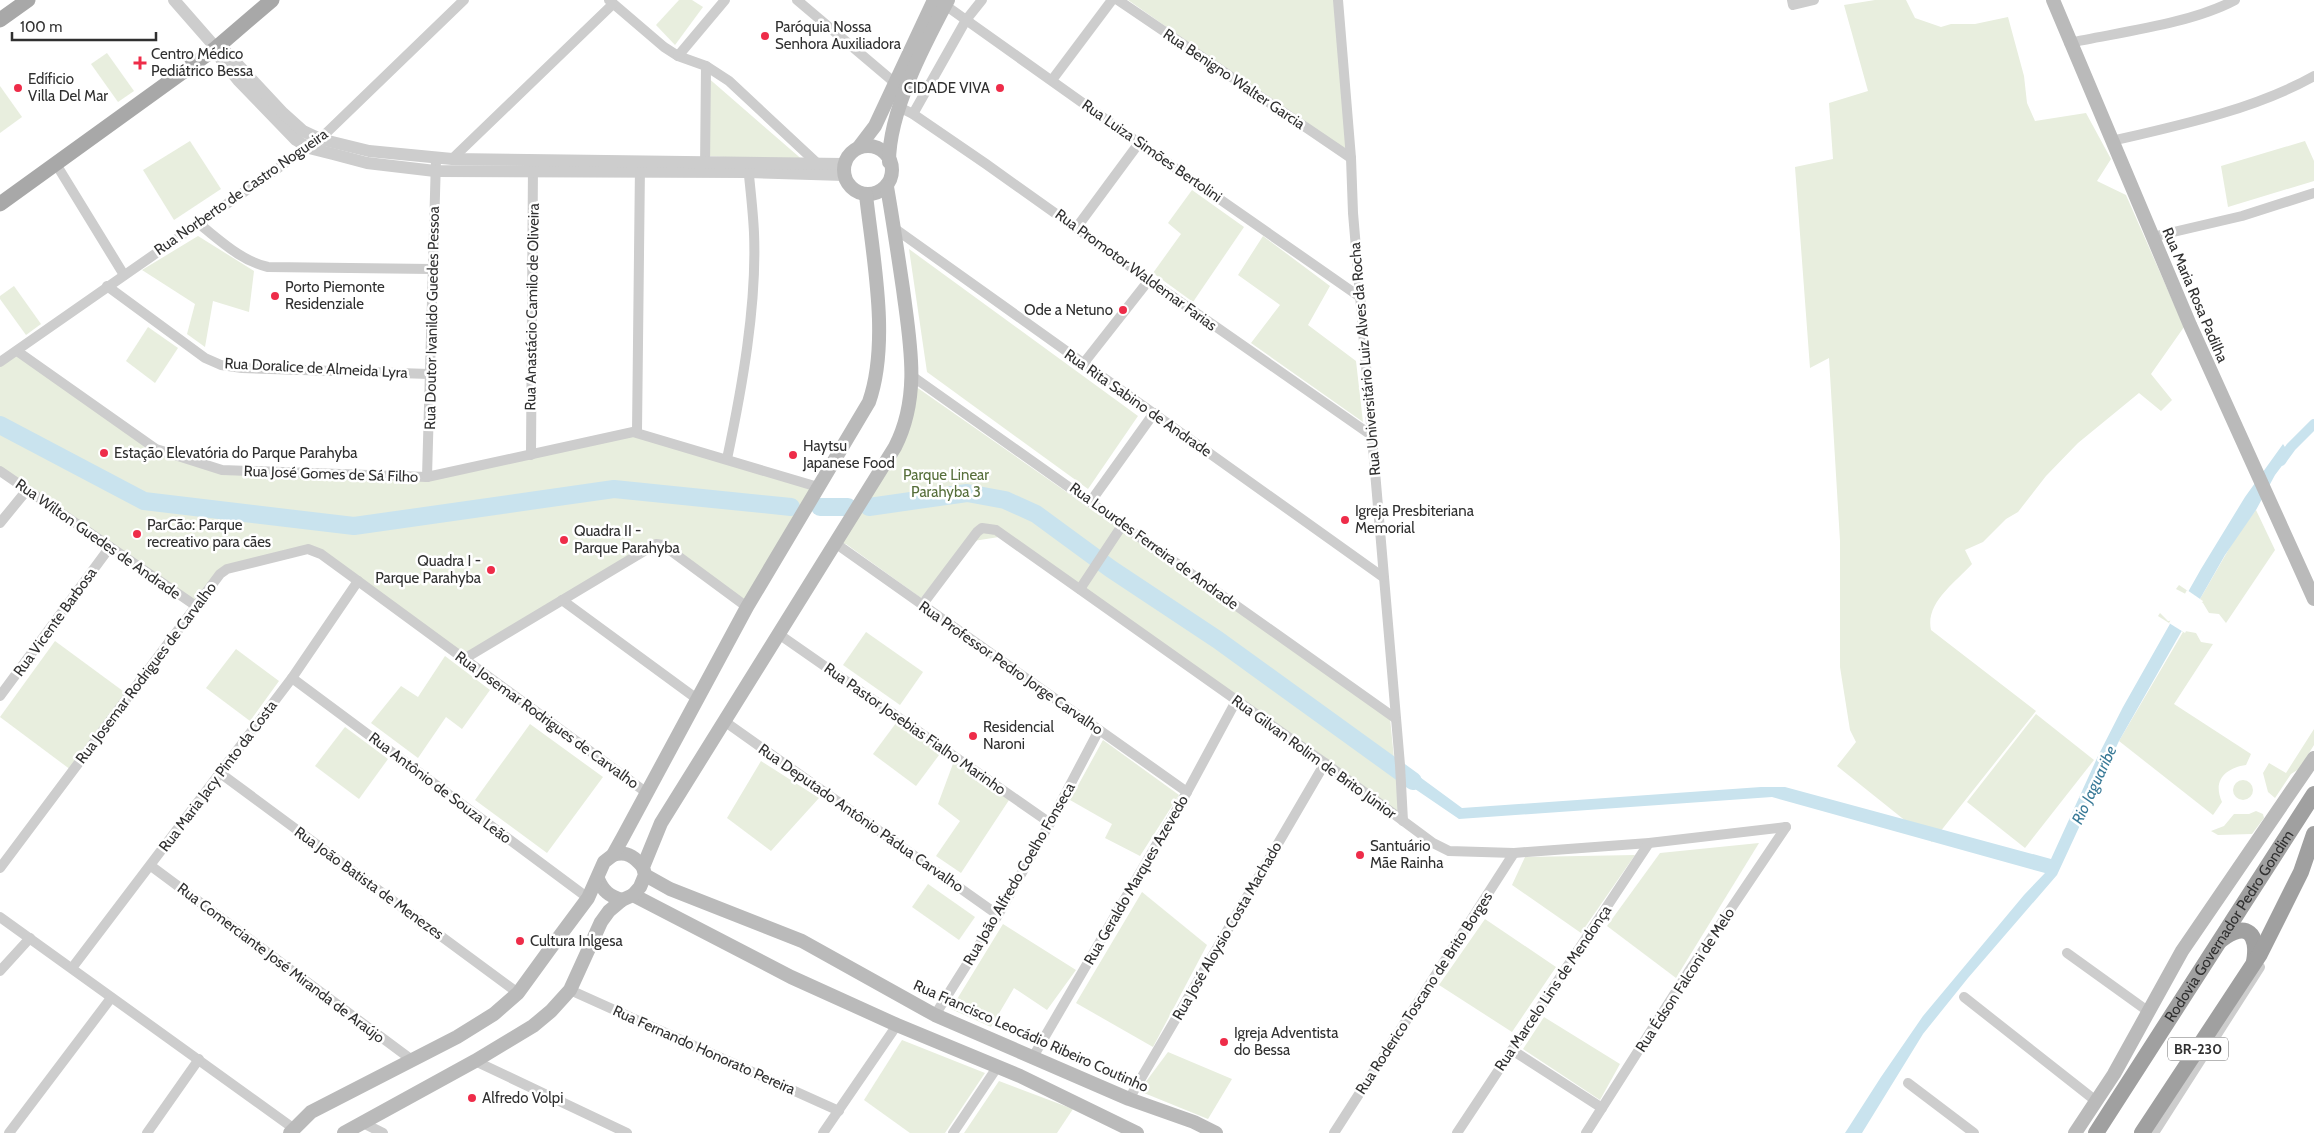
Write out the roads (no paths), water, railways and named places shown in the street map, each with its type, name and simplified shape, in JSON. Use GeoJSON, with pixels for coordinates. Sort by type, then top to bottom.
{"type":"FeatureCollection","features":[{"type":"Feature","properties":{"kind":"highway","name":"Rodovia Governador Pedro Gondim"},"geometry":{"type":"LineString","coordinates":[[2096,1133],[2314,794]]}},
{"type":"Feature","properties":{"kind":"highway","name":"Rodovia Governador Pedro Gondim"},"geometry":{"type":"LineString","coordinates":[[2142,1133],[2254,964],[2287,896],[2301,872],[2314,834]]}},
{"type":"Feature","properties":{"kind":"highway"},"geometry":{"type":"LineString","coordinates":[[2220,941],[2236,931],[2252,934],[2256,944],[2254,964]]}},
{"type":"Feature","properties":{"kind":"main road"},"geometry":{"type":"LineString","coordinates":[[0,20],[28,0]]}},
{"type":"Feature","properties":{"kind":"main road"},"geometry":{"type":"LineString","coordinates":[[0,204],[216,48],[272,0]]}},
{"type":"Feature","properties":{"kind":"main road","name":"Rua Maria Rosa Padilha"},"geometry":{"type":"LineString","coordinates":[[2053,0],[2069,43],[2152,237],[2314,599]]}},
{"type":"Feature","properties":{"kind":"main road"},"geometry":{"type":"LineString","coordinates":[[887,187],[877,193],[866,195],[852,188],[844,170],[852,151],[859,147],[875,126],[894,83],[942,2]]}},
{"type":"Feature","properties":{"kind":"main road"},"geometry":{"type":"LineString","coordinates":[[889,162],[890,139],[899,108],[942,2]]}},
{"type":"Feature","properties":{"kind":"main road"},"geometry":{"type":"LineString","coordinates":[[344,1133],[475,1061],[533,1026],[551,1011],[570,990],[601,922],[609,911],[640,887],[661,823],[780,635],[834,543],[900,438],[910,403],[912,353],[887,187],[892,172],[886,154],[876,146],[859,147]]}},
{"type":"Feature","properties":{"kind":"main road"},"geometry":{"type":"LineString","coordinates":[[291,1130],[310,1112],[478,1025],[494,1014],[518,992],[588,898],[604,862],[612,855],[647,793],[747,608],[818,487],[864,414],[875,387],[879,349],[875,269],[866,195]]}},
{"type":"Feature","properties":{"kind":"main road"},"geometry":{"type":"LineString","coordinates":[[2075,1133],[2149,1012],[2182,951],[2314,758]]}},
{"type":"Feature","properties":{"kind":"main road"},"geometry":{"type":"LineString","coordinates":[[612,855],[623,853],[631,855],[644,871]]}},
{"type":"Feature","properties":{"kind":"main road"},"geometry":{"type":"LineString","coordinates":[[2301,872],[2314,854]]}},
{"type":"Feature","properties":{"kind":"main road","name":"Rua Francisco Leocádio Ribeiro Coutinho"},"geometry":{"type":"LineString","coordinates":[[644,871],[670,889],[802,941],[936,1014],[1129,1099],[1194,1122],[1209,1132]]}},
{"type":"Feature","properties":{"kind":"main road"},"geometry":{"type":"LineString","coordinates":[[598,879],[602,888],[608,894],[628,898],[791,977],[896,1025],[998,1066],[1137,1133]]}},
{"type":"Feature","properties":{"kind":"street"},"geometry":{"type":"LineString","coordinates":[[174,0],[216,48],[221,59],[238,80],[289,134],[308,148],[367,163],[844,170]]}},
{"type":"Feature","properties":{"kind":"street","name":"Rua Norberto de Castro Nogueira"},"geometry":{"type":"LineString","coordinates":[[0,362],[320,139],[464,0]]}},
{"type":"Feature","properties":{"kind":"street"},"geometry":{"type":"LineString","coordinates":[[678,56],[725,0]]}},
{"type":"Feature","properties":{"kind":"street"},"geometry":{"type":"LineString","coordinates":[[797,0],[894,83]]}},
{"type":"Feature","properties":{"kind":"street"},"geometry":{"type":"LineString","coordinates":[[913,114],[966,20],[982,0]]}},
{"type":"Feature","properties":{"kind":"street"},"geometry":{"type":"LineString","coordinates":[[1052,80],[1112,0]]}},
{"type":"Feature","properties":{"kind":"street","name":"Rua Benigno Walter Garcia"},"geometry":{"type":"LineString","coordinates":[[1118,0],[1351,158]]}},
{"type":"Feature","properties":{"kind":"street","name":"Rua Universitário Luiz Alves da Rocha"},"geometry":{"type":"LineString","coordinates":[[1338,0],[1351,158],[1353,213],[1402,786],[1403,821]]}},
{"type":"Feature","properties":{"kind":"street"},"geometry":{"type":"LineString","coordinates":[[1792,3],[1814,0]]}},
{"type":"Feature","properties":{"kind":"street"},"geometry":{"type":"LineString","coordinates":[[2069,43],[2178,20],[2210,11],[2235,0]]}},
{"type":"Feature","properties":{"kind":"street"},"geometry":{"type":"LineString","coordinates":[[452,159],[611,2],[664,47],[678,56],[706,66],[729,81],[819,165]]}},
{"type":"Feature","properties":{"kind":"street","name":"Rua Luiza Simões Bertolini"},"geometry":{"type":"LineString","coordinates":[[942,2],[1140,144],[1360,297]]}},
{"type":"Feature","properties":{"kind":"street"},"geometry":{"type":"LineString","coordinates":[[216,48],[227,53],[291,122],[302,131],[320,139],[435,165],[452,159],[533,165]]}},
{"type":"Feature","properties":{"kind":"street"},"geometry":{"type":"LineString","coordinates":[[704,167],[706,66]]}},
{"type":"Feature","properties":{"kind":"street"},"geometry":{"type":"LineString","coordinates":[[2112,141],[2208,117],[2313,78]]}},
{"type":"Feature","properties":{"kind":"street","name":"Rua Promotor Waldemar Farias"},"geometry":{"type":"LineString","coordinates":[[899,108],[913,114],[1371,435]]}},
{"type":"Feature","properties":{"kind":"street"},"geometry":{"type":"LineString","coordinates":[[1077,228],[1140,144]]}},
{"type":"Feature","properties":{"kind":"street"},"geometry":{"type":"LineString","coordinates":[[56,164],[124,275]]}},
{"type":"Feature","properties":{"kind":"street","name":"Rua Doutor Ivanildo Guedes Pessoa"},"geometry":{"type":"LineString","coordinates":[[427,477],[435,165]]}},
{"type":"Feature","properties":{"kind":"street","name":"Rua Anastácio Camilo de Oliveira"},"geometry":{"type":"LineString","coordinates":[[531,455],[533,165]]}},
{"type":"Feature","properties":{"kind":"street"},"geometry":{"type":"LineString","coordinates":[[748,168],[819,165],[844,170]]}},
{"type":"Feature","properties":{"kind":"street"},"geometry":{"type":"LineString","coordinates":[[637,432],[640,167]]}},
{"type":"Feature","properties":{"kind":"street"},"geometry":{"type":"LineString","coordinates":[[727,459],[743,375],[752,292],[754,233],[748,168]]}},
{"type":"Feature","properties":{"kind":"street"},"geometry":{"type":"LineString","coordinates":[[2152,237],[2242,216],[2314,193]]}},
{"type":"Feature","properties":{"kind":"street"},"geometry":{"type":"LineString","coordinates":[[198,223],[244,258],[268,267],[432,269]]}},
{"type":"Feature","properties":{"kind":"street","name":"Rua Rita Sabino de Andrade"},"geometry":{"type":"LineString","coordinates":[[894,228],[1383,577]]}},
{"type":"Feature","properties":{"kind":"street"},"geometry":{"type":"LineString","coordinates":[[1083,364],[1148,280]]}},
{"type":"Feature","properties":{"kind":"street","name":"Rua Doralice de Almeida Lyra"},"geometry":{"type":"LineString","coordinates":[[107,286],[205,358],[221,365],[242,368],[430,374]]}},
{"type":"Feature","properties":{"kind":"street","name":"Rua José Gomes de Sá Filho"},"geometry":{"type":"LineString","coordinates":[[17,351],[146,443],[164,453],[229,472],[427,477],[637,432],[818,487]]}},
{"type":"Feature","properties":{"kind":"street","name":"Rua Lourdes Ferreira de Andrade"},"geometry":{"type":"LineString","coordinates":[[912,376],[1092,501],[1395,718]]}},
{"type":"Feature","properties":{"kind":"street"},"geometry":{"type":"LineString","coordinates":[[1092,501],[1154,414]]}},
{"type":"Feature","properties":{"kind":"street","name":"Rua Wilton Guedes de Andrade"},"geometry":{"type":"LineString","coordinates":[[0,471],[196,606]]}},
{"type":"Feature","properties":{"kind":"street"},"geometry":{"type":"LineString","coordinates":[[0,524],[27,490]]}},
{"type":"Feature","properties":{"kind":"street"},"geometry":{"type":"LineString","coordinates":[[1080,589],[1123,524]]}},
{"type":"Feature","properties":{"kind":"street","name":"Rua Gilvan Rolim de Brito Júnior"},"geometry":{"type":"LineString","coordinates":[[922,606],[982,528],[996,530],[1325,763],[1433,843],[1449,851],[1514,852],[1649,843],[1786,827]]}},
{"type":"Feature","properties":{"kind":"street","name":"Rua Professor Pedro Jorge Carvalho"},"geometry":{"type":"LineString","coordinates":[[834,543],[1187,792]]}},
{"type":"Feature","properties":{"kind":"street"},"geometry":{"type":"LineString","coordinates":[[464,659],[656,544],[663,545],[747,608]]}},
{"type":"Feature","properties":{"kind":"street","name":"Rua Vicente Barbosa"},"geometry":{"type":"LineString","coordinates":[[0,696],[110,547]]}},
{"type":"Feature","properties":{"kind":"street","name":"Rua Josemar Rodrigues de Carvalho"},"geometry":{"type":"LineString","coordinates":[[0,868],[220,574],[227,569],[304,550],[311,550],[321,554],[647,793]]}},
{"type":"Feature","properties":{"kind":"street","name":"Rua Maria Jacy Pinto da Costa"},"geometry":{"type":"LineString","coordinates":[[72,968],[292,678],[358,581]]}},
{"type":"Feature","properties":{"kind":"street"},"geometry":{"type":"LineString","coordinates":[[562,600],[697,699]]}},
{"type":"Feature","properties":{"kind":"street","name":"Rua Pastor Josebias Fialho Marinho"},"geometry":{"type":"LineString","coordinates":[[780,635],[1050,823]]}},
{"type":"Feature","properties":{"kind":"street","name":"Rua Antônio de Souza Leão"},"geometry":{"type":"LineString","coordinates":[[292,678],[588,898]]}},
{"type":"Feature","properties":{"kind":"street","name":"Rua Geraldo Marques Azevedo"},"geometry":{"type":"LineString","coordinates":[[1033,1057],[1187,792],[1236,701]]}},
{"type":"Feature","properties":{"kind":"street","name":"Rua Deputado Antônio Pádua Carvalho"},"geometry":{"type":"LineString","coordinates":[[724,721],[998,914]]}},
{"type":"Feature","properties":{"kind":"street","name":"Rua João Alfredo Coelho Fonseca"},"geometry":{"type":"LineString","coordinates":[[936,1014],[998,914],[1050,823],[1099,730]]}},
{"type":"Feature","properties":{"kind":"street","name":"Rua José Aloysio Costa Machado"},"geometry":{"type":"LineString","coordinates":[[1129,1099],[1325,763]]}},
{"type":"Feature","properties":{"kind":"street","name":"Rua João Batista de Menezes"},"geometry":{"type":"LineString","coordinates":[[220,772],[518,992]]}},
{"type":"Feature","properties":{"kind":"street","name":"Rua Édson Falconi de Melo"},"geometry":{"type":"LineString","coordinates":[[1586,1133],[1691,968],[1786,827]]}},
{"type":"Feature","properties":{"kind":"street","name":"Rua Marcelo Lins de Mendonça"},"geometry":{"type":"LineString","coordinates":[[1458,1133],[1649,843]]}},
{"type":"Feature","properties":{"kind":"street","name":"Rua Roderico Toscano de Brito Borges"},"geometry":{"type":"LineString","coordinates":[[1334,1133],[1514,852]]}},
{"type":"Feature","properties":{"kind":"street","name":"Rua Comerciante José Miranda de Araújo"},"geometry":{"type":"LineString","coordinates":[[150,866],[412,1060]]}},
{"type":"Feature","properties":{"kind":"street"},"geometry":{"type":"LineString","coordinates":[[2154,1133],[2250,985],[2283,925],[2287,896]]}},
{"type":"Feature","properties":{"kind":"street"},"geometry":{"type":"LineString","coordinates":[[0,917],[199,1059],[291,1130]]}},
{"type":"Feature","properties":{"kind":"street"},"geometry":{"type":"LineString","coordinates":[[0,971],[30,938]]}},
{"type":"Feature","properties":{"kind":"street"},"geometry":{"type":"LineString","coordinates":[[2067,953],[2149,1012]]}},
{"type":"Feature","properties":{"kind":"street","name":"Rua Fernando Honorato Pereira"},"geometry":{"type":"LineString","coordinates":[[570,990],[839,1111]]}},
{"type":"Feature","properties":{"kind":"street"},"geometry":{"type":"LineString","coordinates":[[1964,997],[2096,1101]]}},
{"type":"Feature","properties":{"kind":"street"},"geometry":{"type":"LineString","coordinates":[[8,1133],[111,998]]}},
{"type":"Feature","properties":{"kind":"street"},"geometry":{"type":"LineString","coordinates":[[823,1133],[896,1025]]}},
{"type":"Feature","properties":{"kind":"street"},"geometry":{"type":"LineString","coordinates":[[1512,1050],[1602,1108]]}},
{"type":"Feature","properties":{"kind":"street"},"geometry":{"type":"LineString","coordinates":[[147,1133],[199,1059]]}},
{"type":"Feature","properties":{"kind":"street"},"geometry":{"type":"LineString","coordinates":[[475,1061],[626,1133]]}},
{"type":"Feature","properties":{"kind":"street"},"geometry":{"type":"LineString","coordinates":[[953,1133],[998,1066]]}},
{"type":"Feature","properties":{"kind":"street"},"geometry":{"type":"LineString","coordinates":[[1908,1084],[1974,1133]]}},
{"type":"Feature","properties":{"kind":"street"},"geometry":{"type":"LineString","coordinates":[[361,1122],[383,1133]]}},
{"type":"Feature","properties":{"kind":"water"},"geometry":{"type":"Polygon","coordinates":[[[2283,444],[2290,455],[2275,475],[2256,510],[2225,555],[2119,741],[2057,875],[1968,978],[1923,1034],[1862,1133],[1845,1133],[1923,1016],[2024,895],[2045,873],[1772,797],[1459,819],[1396,776],[1394,758],[1462,808],[1761,787],[1785,787],[2051,859],[2098,756],[2123,707],[2201,569],[2245,497],[2283,444]]]}},
{"type":"Feature","properties":{"kind":"waterway","name":"Rio Jaguaribe"},"geometry":{"type":"LineString","coordinates":[[2281,461],[2291,447],[2314,424]]}},
{"type":"Feature","properties":{"kind":"waterway"},"geometry":{"type":"LineString","coordinates":[[0,425],[144,501],[354,526],[614,489],[791,507]]}},
{"type":"Feature","properties":{"kind":"waterway"},"geometry":{"type":"LineString","coordinates":[[869,507],[967,493],[1005,500],[1036,514],[1111,569],[1218,640],[1413,781]]}},
{"type":"Feature","properties":{"kind":"waterway"},"geometry":{"type":"LineString","coordinates":[[820,507],[848,507]]}},
{"type":"Feature","properties":{"kind":"place","name":"Paróquia Nossa Senhora Auxiliadora"},"geometry":{"type":"Point","coordinates":[765,36]}},
{"type":"Feature","properties":{"kind":"place","name":"Centro Médico Pediátrico Bessa"},"geometry":{"type":"Point","coordinates":[140,63]}},
{"type":"Feature","properties":{"kind":"place","name":"Edíficio Villa Del Mar"},"geometry":{"type":"Point","coordinates":[18,88]}},
{"type":"Feature","properties":{"kind":"place","name":"CIDADE VIVA"},"geometry":{"type":"Point","coordinates":[1000,88]}},
{"type":"Feature","properties":{"kind":"place","name":"Porto Piemonte Residenziale"},"geometry":{"type":"Point","coordinates":[275,296]}},
{"type":"Feature","properties":{"kind":"place","name":"Ode a Netuno"},"geometry":{"type":"Point","coordinates":[1123,310]}},
{"type":"Feature","properties":{"kind":"place","name":"Estação Elevatória do Parque Parahyba"},"geometry":{"type":"Point","coordinates":[104,453]}},
{"type":"Feature","properties":{"kind":"place","name":"Haytsu Japanese Food"},"geometry":{"type":"Point","coordinates":[793,455]}},
{"type":"Feature","properties":{"kind":"place","name":"Igreja Presbiteriana Memorial"},"geometry":{"type":"Point","coordinates":[1345,520]}},
{"type":"Feature","properties":{"kind":"place","name":"ParCão: Parque recreativo para cães"},"geometry":{"type":"Point","coordinates":[137,534]}},
{"type":"Feature","properties":{"kind":"place","name":"Quadra II - Parque Parahyba"},"geometry":{"type":"Point","coordinates":[564,540]}},
{"type":"Feature","properties":{"kind":"place","name":"Quadra I - Parque Parahyba"},"geometry":{"type":"Point","coordinates":[491,570]}},
{"type":"Feature","properties":{"kind":"place","name":"Residencial Naroni"},"geometry":{"type":"Point","coordinates":[973,736]}},
{"type":"Feature","properties":{"kind":"place","name":"Santuário Mãe Rainha"},"geometry":{"type":"Point","coordinates":[1360,855]}},
{"type":"Feature","properties":{"kind":"place","name":"Cultura Inlgesa"},"geometry":{"type":"Point","coordinates":[520,941]}},
{"type":"Feature","properties":{"kind":"place","name":"Igreja Adventista do Bessa"},"geometry":{"type":"Point","coordinates":[1224,1042]}},
{"type":"Feature","properties":{"kind":"place","name":"Alfredo Volpi"},"geometry":{"type":"Point","coordinates":[472,1098]}},
{"type":"Feature","properties":{"kind":"park label","name":"Parque Linear Parahyba 3"},"geometry":{"type":"Point","coordinates":[946,484]}}]}
